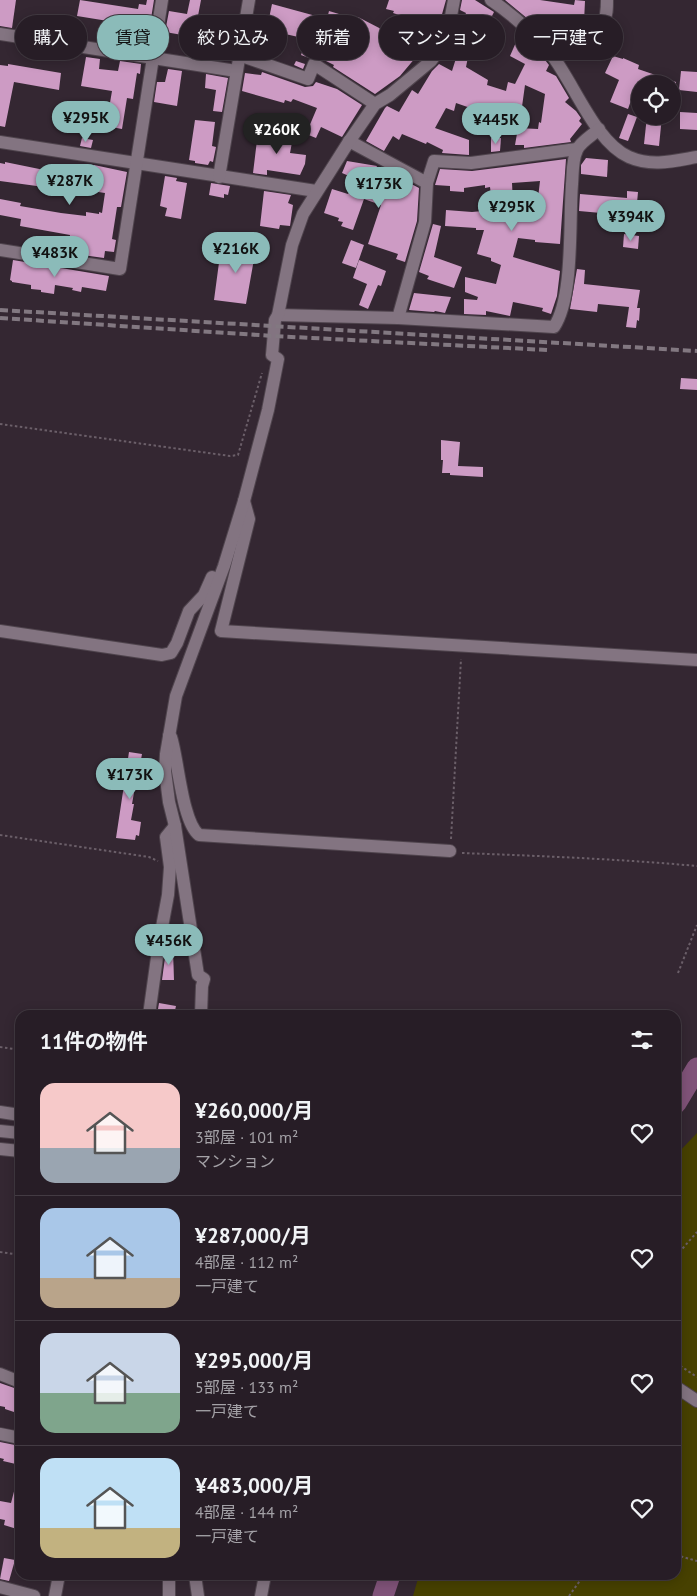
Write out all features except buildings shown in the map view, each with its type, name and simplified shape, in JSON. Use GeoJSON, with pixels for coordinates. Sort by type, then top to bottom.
{"type":"FeatureCollection","features":[{"type":"Feature","properties":{"kind":"street"},"geometry":{"type":"LineString","coordinates":[[160,15],[162,0]]}},
{"type":"Feature","properties":{"kind":"street"},"geometry":{"type":"LineString","coordinates":[[246,15],[249,0]]}},
{"type":"Feature","properties":{"kind":"street"},"geometry":{"type":"LineString","coordinates":[[194,1010],[198,975],[165,771],[169,736],[176,696],[224,566],[244,502],[268,410],[278,359],[272,354],[274,320],[278,315],[292,244],[303,214],[316,191],[375,104],[397,90],[431,61],[439,50],[451,16],[454,0]]}},
{"type":"Feature","properties":{"kind":"street"},"geometry":{"type":"LineString","coordinates":[[491,0],[515,19]]}},
{"type":"Feature","properties":{"kind":"street"},"geometry":{"type":"LineString","coordinates":[[606,15],[607,0]]}},
{"type":"Feature","properties":{"kind":"street"},"geometry":{"type":"LineString","coordinates":[[0,34],[97,49]]}},
{"type":"Feature","properties":{"kind":"street"},"geometry":{"type":"LineString","coordinates":[[0,250],[120,269],[153,60]]}},
{"type":"Feature","properties":{"kind":"street"},"geometry":{"type":"LineString","coordinates":[[166,60],[236,71]]}},
{"type":"Feature","properties":{"kind":"street"},"geometry":{"type":"LineString","coordinates":[[219,177],[238,60]]}},
{"type":"Feature","properties":{"kind":"street"},"geometry":{"type":"LineString","coordinates":[[250,60],[308,80],[314,64],[375,104]]}},
{"type":"Feature","properties":{"kind":"street"},"geometry":{"type":"LineString","coordinates":[[555,60],[584,104],[590,118],[616,148],[628,157],[648,163],[670,162],[697,157]]}},
{"type":"Feature","properties":{"kind":"street"},"geometry":{"type":"LineString","coordinates":[[398,318],[426,222],[427,182],[434,161],[471,163],[577,149],[599,129]]}},
{"type":"Feature","properties":{"kind":"street"},"geometry":{"type":"LineString","coordinates":[[349,140],[427,182]]}},
{"type":"Feature","properties":{"kind":"street"},"geometry":{"type":"LineString","coordinates":[[0,142],[316,191]]}},
{"type":"Feature","properties":{"kind":"street"},"geometry":{"type":"LineString","coordinates":[[278,315],[398,318],[554,327],[559,319],[569,274],[573,167],[577,149]]}},
{"type":"Feature","properties":{"kind":"street"},"geometry":{"type":"LineString","coordinates":[[244,502],[249,519],[221,631],[697,660]]}},
{"type":"Feature","properties":{"kind":"street"},"geometry":{"type":"LineString","coordinates":[[0,631],[162,655],[171,653],[189,611],[204,595],[214,574],[224,566]]}},
{"type":"Feature","properties":{"kind":"street"},"geometry":{"type":"LineString","coordinates":[[169,736],[174,748],[178,774],[192,827],[199,835],[450,851]]}},
{"type":"Feature","properties":{"kind":"street"},"geometry":{"type":"LineString","coordinates":[[150,1010],[168,895],[170,866],[166,837],[175,826]]}},
{"type":"Feature","properties":{"kind":"street"},"geometry":{"type":"LineString","coordinates":[[198,975],[204,979],[201,1010]]}},
{"type":"Feature","properties":{"kind":"street"},"geometry":{"type":"LineString","coordinates":[[0,1112],[15,1114]]}},
{"type":"Feature","properties":{"kind":"street"},"geometry":{"type":"LineString","coordinates":[[0,1130],[15,1132]]}},
{"type":"Feature","properties":{"kind":"street"},"geometry":{"type":"LineString","coordinates":[[0,1149],[15,1150]]}},
{"type":"Feature","properties":{"kind":"street"},"geometry":{"type":"LineString","coordinates":[[0,1374],[15,1380]]}},
{"type":"Feature","properties":{"kind":"street"},"geometry":{"type":"LineString","coordinates":[[681,1390],[697,1401]]}},
{"type":"Feature","properties":{"kind":"street"},"geometry":{"type":"LineString","coordinates":[[0,1434],[15,1437]]}},
{"type":"Feature","properties":{"kind":"street"},"geometry":{"type":"LineString","coordinates":[[54,1596],[58,1580]]}},
{"type":"Feature","properties":{"kind":"street"},"geometry":{"type":"LineString","coordinates":[[169,1580],[169,1596]]}},
{"type":"Feature","properties":{"kind":"street"},"geometry":{"type":"LineString","coordinates":[[196,1580],[198,1596]]}},
{"type":"Feature","properties":{"kind":"street"},"geometry":{"type":"LineString","coordinates":[[261,1596],[264,1580]]}},
{"type":"Feature","properties":{"kind":"street"},"geometry":{"type":"LineString","coordinates":[[0,1587],[34,1596]]}},
{"type":"Feature","properties":{"kind":"path"},"geometry":{"type":"LineString","coordinates":[[0,424],[230,456],[238,455],[265,361],[272,354]]}},
{"type":"Feature","properties":{"kind":"path"},"geometry":{"type":"LineString","coordinates":[[462,646],[450,851],[460,853],[597,858],[697,866]]}},
{"type":"Feature","properties":{"kind":"path"},"geometry":{"type":"LineString","coordinates":[[0,835],[149,857],[158,861]]}},
{"type":"Feature","properties":{"kind":"path"},"geometry":{"type":"LineString","coordinates":[[678,973],[697,925]]}},
{"type":"Feature","properties":{"kind":"path"},"geometry":{"type":"LineString","coordinates":[[0,1047],[15,1049]]}},
{"type":"Feature","properties":{"kind":"path"},"geometry":{"type":"LineString","coordinates":[[681,1250],[697,1232]]}},
{"type":"Feature","properties":{"kind":"path"},"geometry":{"type":"LineString","coordinates":[[0,1252],[15,1254]]}},
{"type":"Feature","properties":{"kind":"path"},"geometry":{"type":"LineString","coordinates":[[681,1366],[697,1377]]}},
{"type":"Feature","properties":{"kind":"path"},"geometry":{"type":"LineString","coordinates":[[681,1557],[697,1562]]}},
{"type":"Feature","properties":{"kind":"path"},"geometry":{"type":"LineString","coordinates":[[569,1596],[580,1580]]}},
{"type":"Feature","properties":{"kind":"shaded area"},"geometry":{"type":"Polygon","coordinates":[[[697,1133],[697,1596],[413,1596],[418,1580],[681,1580],[681,1150],[697,1133]]]}},
{"type":"Feature","properties":{"kind":"waterway"},"geometry":{"type":"LineString","coordinates":[[681,1095],[697,1068]]}},
{"type":"Feature","properties":{"kind":"waterway"},"geometry":{"type":"LineString","coordinates":[[383,1596],[388,1580]]}},
{"type":"Feature","properties":{"kind":"railway"},"geometry":{"type":"LineString","coordinates":[[0,310],[697,351]]}},
{"type":"Feature","properties":{"kind":"railway"},"geometry":{"type":"LineString","coordinates":[[0,318],[273,336],[547,350]]}}]}
